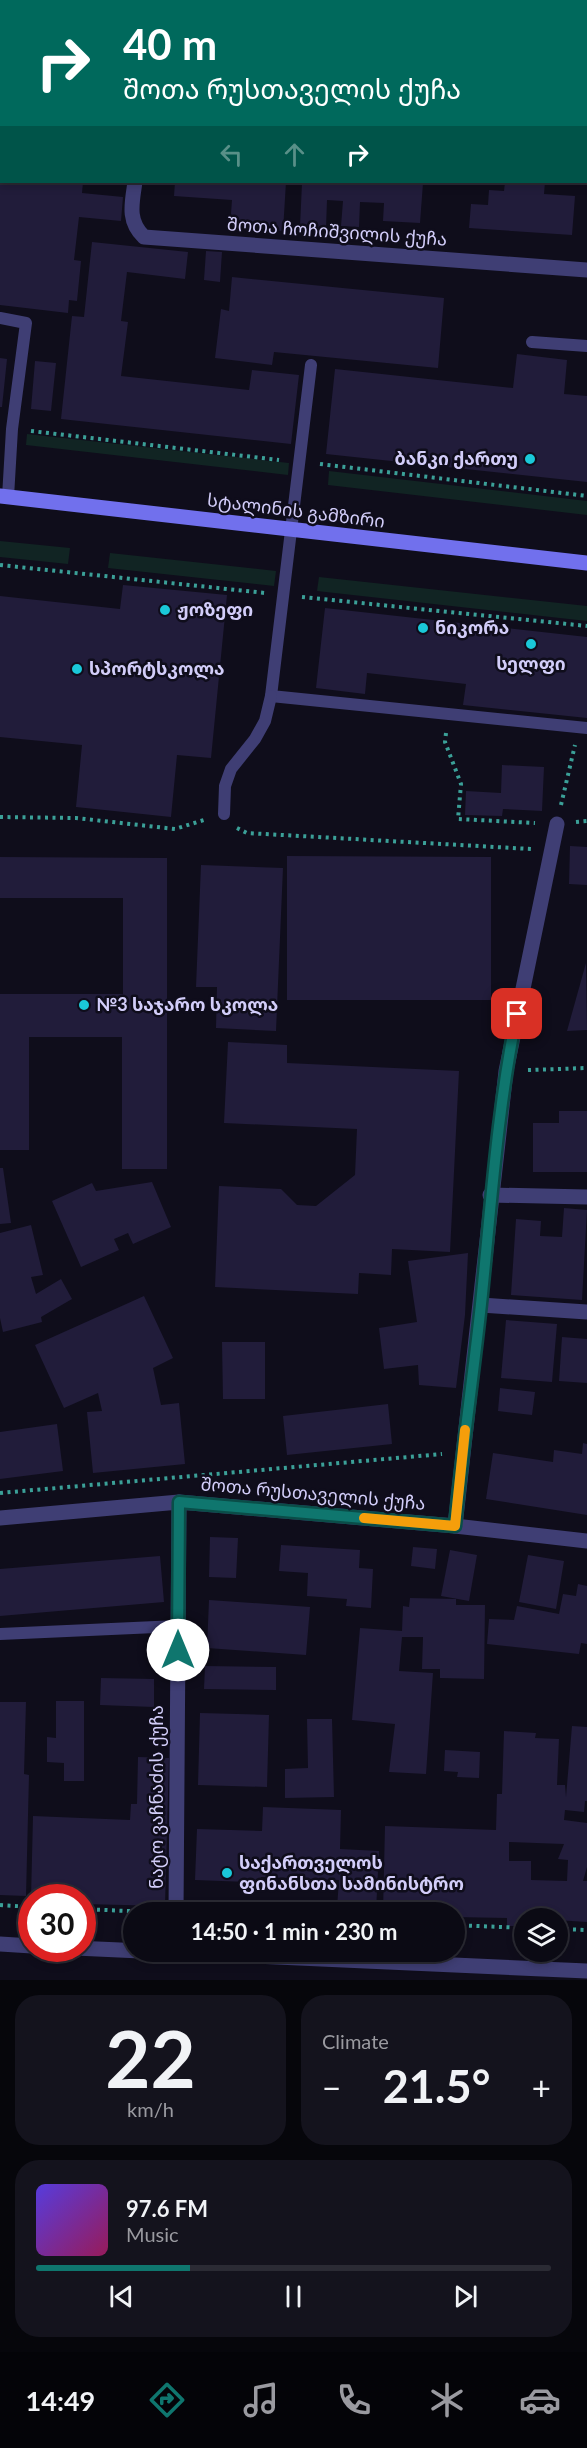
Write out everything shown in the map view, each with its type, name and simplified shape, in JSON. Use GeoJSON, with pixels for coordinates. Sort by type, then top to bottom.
{"type":"FeatureCollection","features":[{"type":"Feature","properties":{"kind":"main road","name":"სტალინის გამზირი"},"geometry":{"type":"LineString","coordinates":[[4,497],[587,563]]}},
{"type":"Feature","properties":{"kind":"street","name":"შოთა ჩოჩიშვილის ქუჩა"},"geometry":{"type":"LineString","coordinates":[[135,183],[131,211],[135,229],[144,237],[587,270]]}},
{"type":"Feature","properties":{"kind":"street"},"geometry":{"type":"LineString","coordinates":[[455,1526],[481,1305],[490,1195],[506,1071],[556,824]]}},
{"type":"Feature","properties":{"kind":"street"},"geometry":{"type":"LineString","coordinates":[[490,1195],[587,1197]]}},
{"type":"Feature","properties":{"kind":"street"},"geometry":{"type":"LineString","coordinates":[[481,1305],[587,1312]]}},
{"type":"Feature","properties":{"kind":"street","name":"შოთა რუსთაველის ქუჩა"},"geometry":{"type":"LineString","coordinates":[[0,1518],[179,1502],[455,1526],[587,1541]]}},
{"type":"Feature","properties":{"kind":"street","name":"ნატო ვაჩნაძის ქუჩა"},"geometry":{"type":"LineString","coordinates":[[176,1902],[179,1502]]}},
{"type":"Feature","properties":{"kind":"street"},"geometry":{"type":"LineString","coordinates":[[0,1944],[18,1945]]}},
{"type":"Feature","properties":{"kind":"street"},"geometry":{"type":"LineString","coordinates":[[96,1949],[123,1950]]}},
{"type":"Feature","properties":{"kind":"street"},"geometry":{"type":"LineString","coordinates":[[307,1962],[481,1974],[587,1971]]}},
{"type":"Feature","properties":{"kind":"lane"},"geometry":{"type":"LineString","coordinates":[[0,318],[26,323],[4,497]]}},
{"type":"Feature","properties":{"kind":"lane"},"geometry":{"type":"LineString","coordinates":[[532,342],[587,346]]}},
{"type":"Feature","properties":{"kind":"lane"},"geometry":{"type":"LineString","coordinates":[[224,814],[225,786],[231,769],[255,739],[265,722],[271,696],[311,365]]}},
{"type":"Feature","properties":{"kind":"lane"},"geometry":{"type":"LineString","coordinates":[[271,696],[583,727]]}},
{"type":"Feature","properties":{"kind":"lane"},"geometry":{"type":"LineString","coordinates":[[0,1634],[178,1626]]}},
{"type":"Feature","properties":{"kind":"path"},"geometry":{"type":"LineString","coordinates":[[12,429],[587,496]]}},
{"type":"Feature","properties":{"kind":"path"},"geometry":{"type":"LineString","coordinates":[[448,713],[445,742],[461,784],[458,819],[556,824],[583,727]]}},
{"type":"Feature","properties":{"kind":"path"},"geometry":{"type":"LineString","coordinates":[[0,817],[76,818],[175,829],[224,814],[237,828],[247,833],[551,850]]}},
{"type":"Feature","properties":{"kind":"path"},"geometry":{"type":"LineString","coordinates":[[506,1071],[587,1068]]}},
{"type":"Feature","properties":{"kind":"path"},"geometry":{"type":"LineString","coordinates":[[0,1493],[463,1453]]}},
{"type":"Feature","properties":{"kind":"path"},"geometry":{"type":"LineString","coordinates":[[0,1905],[18,1906]]}},
{"type":"Feature","properties":{"kind":"path"},"geometry":{"type":"LineString","coordinates":[[96,1910],[123,1911]]}},
{"type":"Feature","properties":{"kind":"path"},"geometry":{"type":"LineString","coordinates":[[465,1925],[514,1928]]}},
{"type":"Feature","properties":{"kind":"path"},"geometry":{"type":"LineString","coordinates":[[568,1929],[587,1930]]}},
{"type":"Feature","properties":{"kind":"green space"},"geometry":{"type":"Polygon","coordinates":[[[27,434],[289,463],[288,475],[26,445],[27,434]]]}},
{"type":"Feature","properties":{"kind":"green space"},"geometry":{"type":"Polygon","coordinates":[[[329,471],[587,501],[587,515],[328,485],[329,471]]]}},
{"type":"Feature","properties":{"kind":"green space"},"geometry":{"type":"Polygon","coordinates":[[[0,541],[70,548],[68,564],[0,557],[0,541]]]}},
{"type":"Feature","properties":{"kind":"green space"},"geometry":{"type":"Polygon","coordinates":[[[110,553],[276,571],[274,586],[108,568],[110,553]]]}},
{"type":"Feature","properties":{"kind":"green space"},"geometry":{"type":"Polygon","coordinates":[[[319,577],[587,606],[587,621],[317,591],[319,577]]]}},
{"type":"Feature","properties":{"kind":"building"},"geometry":{"type":"Polygon","coordinates":[[[0,183],[83,183],[82,193],[123,197],[121,221],[79,217],[74,260],[81,261],[77,301],[69,300],[68,313],[0,305],[0,183]]]}},
{"type":"Feature","properties":{"kind":"building"},"geometry":{"type":"Polygon","coordinates":[[[175,183],[286,183],[283,231],[230,227],[232,200],[174,196],[175,183]]]}},
{"type":"Feature","properties":{"kind":"building"},"geometry":{"type":"Polygon","coordinates":[[[302,183],[423,183],[420,223],[383,221],[384,203],[360,202],[359,227],[341,226],[343,201],[327,200],[326,228],[300,227],[302,183]]]}},
{"type":"Feature","properties":{"kind":"building"},"geometry":{"type":"Polygon","coordinates":[[[505,183],[545,183],[544,194],[575,196],[572,235],[469,228],[471,204],[488,205],[489,190],[504,191],[505,183]]]}},
{"type":"Feature","properties":{"kind":"building"},"geometry":{"type":"Polygon","coordinates":[[[92,242],[188,252],[185,279],[127,272],[121,321],[128,322],[121,376],[249,390],[252,370],[299,375],[291,444],[61,419],[72,316],[84,317],[92,242]]]}},
{"type":"Feature","properties":{"kind":"building"},"geometry":{"type":"Polygon","coordinates":[[[206,251],[222,252],[220,282],[204,280],[206,251]]]}},
{"type":"Feature","properties":{"kind":"building"},"geometry":{"type":"Polygon","coordinates":[[[232,277],[444,298],[438,368],[274,352],[272,365],[215,358],[221,309],[229,311],[232,277]]]}},
{"type":"Feature","properties":{"kind":"building"},"geometry":{"type":"Polygon","coordinates":[[[517,354],[567,360],[564,394],[587,396],[587,482],[326,454],[335,369],[513,388],[517,354]]]}},
{"type":"Feature","properties":{"kind":"building"},"geometry":{"type":"Polygon","coordinates":[[[0,358],[7,359],[2,407],[0,407],[0,358]]]}},
{"type":"Feature","properties":{"kind":"building"},"geometry":{"type":"Polygon","coordinates":[[[35,361],[56,363],[51,411],[31,409],[35,361]]]}},
{"type":"Feature","properties":{"kind":"building"},"geometry":{"type":"Polygon","coordinates":[[[123,585],[227,595],[211,758],[177,755],[171,817],[76,807],[82,745],[0,737],[0,596],[120,609],[123,585]]]}},
{"type":"Feature","properties":{"kind":"building"},"geometry":{"type":"Polygon","coordinates":[[[325,608],[587,637],[587,718],[463,705],[466,684],[367,673],[365,694],[316,688],[325,608]]]}},
{"type":"Feature","properties":{"kind":"building"},"geometry":{"type":"Polygon","coordinates":[[[502,765],[544,767],[542,811],[503,809],[502,816],[465,815],[466,791],[501,793],[502,765]]]}},
{"type":"Feature","properties":{"kind":"building"},"geometry":{"type":"Polygon","coordinates":[[[570,846],[587,847],[587,885],[569,884],[570,846]]]}},
{"type":"Feature","properties":{"kind":"building"},"geometry":{"type":"Polygon","coordinates":[[[287,856],[491,857],[491,1000],[287,1000],[287,856]]]}},
{"type":"Feature","properties":{"kind":"building"},"geometry":{"type":"Polygon","coordinates":[[[0,857],[167,858],[167,1169],[122,1169],[122,1037],[29,1037],[29,1150],[0,1150],[0,994],[123,994],[123,898],[0,898],[0,857]]]}},
{"type":"Feature","properties":{"kind":"building"},"geometry":{"type":"Polygon","coordinates":[[[201,865],[283,868],[276,1031],[216,1028],[217,987],[196,987],[201,865]]]}},
{"type":"Feature","properties":{"kind":"building"},"geometry":{"type":"Polygon","coordinates":[[[586,963],[587,1030],[567,1031],[586,963]]]}},
{"type":"Feature","properties":{"kind":"building"},"geometry":{"type":"Polygon","coordinates":[[[228,1042],[287,1045],[287,1063],[459,1071],[450,1252],[392,1249],[391,1275],[359,1273],[358,1294],[215,1287],[219,1186],[281,1189],[297,1205],[316,1206],[355,1175],[357,1129],[224,1123],[228,1042]]]}},
{"type":"Feature","properties":{"kind":"building"},"geometry":{"type":"Polygon","coordinates":[[[559,1111],[587,1111],[587,1172],[533,1172],[533,1123],[559,1123],[559,1111]]]}},
{"type":"Feature","properties":{"kind":"building"},"geometry":{"type":"Polygon","coordinates":[[[0,1168],[3,1168],[11,1223],[0,1224],[0,1168]]]}},
{"type":"Feature","properties":{"kind":"building"},"geometry":{"type":"Polygon","coordinates":[[[152,1182],[171,1227],[133,1244],[128,1233],[114,1239],[119,1250],[81,1267],[52,1201],[92,1183],[96,1191],[152,1182]]]}},
{"type":"Feature","properties":{"kind":"building"},"geometry":{"type":"Polygon","coordinates":[[[564,1208],[587,1210],[582,1300],[511,1295],[516,1219],[541,1221],[540,1236],[562,1237],[564,1208]]]}},
{"type":"Feature","properties":{"kind":"building"},"geometry":{"type":"Polygon","coordinates":[[[31,1225],[43,1275],[31,1277],[36,1294],[61,1279],[72,1299],[41,1317],[42,1322],[3,1332],[0,1318],[0,1233],[31,1225]]]}},
{"type":"Feature","properties":{"kind":"building"},"geometry":{"type":"Polygon","coordinates":[[[468,1253],[465,1315],[456,1388],[419,1385],[418,1365],[384,1369],[379,1328],[417,1322],[408,1261],[468,1253]]]}},
{"type":"Feature","properties":{"kind":"building"},"geometry":{"type":"Polygon","coordinates":[[[144,1296],[173,1358],[153,1368],[161,1405],[179,1403],[185,1464],[93,1473],[87,1412],[102,1411],[98,1393],[64,1408],[35,1345],[144,1296]]]}},
{"type":"Feature","properties":{"kind":"building"},"geometry":{"type":"Polygon","coordinates":[[[506,1320],[557,1324],[552,1382],[501,1378],[506,1320]]]}},
{"type":"Feature","properties":{"kind":"building"},"geometry":{"type":"Polygon","coordinates":[[[562,1337],[587,1339],[587,1383],[559,1381],[562,1337]]]}},
{"type":"Feature","properties":{"kind":"building"},"geometry":{"type":"Polygon","coordinates":[[[222,1342],[265,1342],[265,1399],[223,1399],[222,1342]]]}},
{"type":"Feature","properties":{"kind":"building"},"geometry":{"type":"Polygon","coordinates":[[[500,1388],[535,1392],[532,1415],[498,1411],[500,1388]]]}},
{"type":"Feature","properties":{"kind":"building"},"geometry":{"type":"Polygon","coordinates":[[[388,1404],[392,1444],[287,1455],[283,1416],[388,1404]]]}},
{"type":"Feature","properties":{"kind":"building"},"geometry":{"type":"Polygon","coordinates":[[[57,1424],[63,1471],[0,1479],[0,1432],[57,1424]]]}},
{"type":"Feature","properties":{"kind":"building"},"geometry":{"type":"Polygon","coordinates":[[[583,1443],[587,1444],[587,1515],[486,1499],[493,1453],[553,1462],[554,1450],[582,1454],[583,1443]]]}},
{"type":"Feature","properties":{"kind":"building"},"geometry":{"type":"Polygon","coordinates":[[[210,1537],[238,1538],[236,1578],[209,1577],[210,1537]]]}},
{"type":"Feature","properties":{"kind":"building"},"geometry":{"type":"Polygon","coordinates":[[[281,1545],[360,1550],[359,1568],[373,1569],[371,1608],[346,1606],[347,1599],[307,1596],[308,1573],[279,1571],[281,1545]]]}},
{"type":"Feature","properties":{"kind":"building"},"geometry":{"type":"Polygon","coordinates":[[[413,1547],[437,1549],[435,1569],[411,1566],[413,1547]]]}},
{"type":"Feature","properties":{"kind":"building"},"geometry":{"type":"Polygon","coordinates":[[[450,1550],[477,1555],[469,1601],[441,1596],[450,1550]]]}},
{"type":"Feature","properties":{"kind":"building"},"geometry":{"type":"Polygon","coordinates":[[[528,1555],[564,1561],[556,1609],[519,1602],[528,1555]]]}},
{"type":"Feature","properties":{"kind":"building"},"geometry":{"type":"Polygon","coordinates":[[[160,1556],[164,1602],[0,1616],[0,1569],[160,1556]]]}},
{"type":"Feature","properties":{"kind":"building"},"geometry":{"type":"Polygon","coordinates":[[[578,1584],[587,1586],[587,1644],[581,1643],[579,1654],[487,1644],[489,1619],[514,1620],[517,1606],[559,1614],[563,1594],[576,1596],[578,1584]]]}},
{"type":"Feature","properties":{"kind":"building"},"geometry":{"type":"Polygon","coordinates":[[[410,1598],[456,1599],[456,1605],[485,1605],[484,1679],[440,1678],[440,1669],[422,1669],[423,1637],[402,1637],[399,1671],[433,1673],[426,1774],[389,1772],[395,1724],[352,1720],[360,1628],[402,1631],[403,1606],[409,1607],[410,1598]]]}},
{"type":"Feature","properties":{"kind":"building"},"geometry":{"type":"Polygon","coordinates":[[[209,1600],[310,1607],[306,1655],[207,1648],[209,1600]]]}},
{"type":"Feature","properties":{"kind":"building"},"geometry":{"type":"Polygon","coordinates":[[[205,1666],[276,1667],[276,1690],[204,1689],[205,1666]]]}},
{"type":"Feature","properties":{"kind":"building"},"geometry":{"type":"Polygon","coordinates":[[[101,1678],[154,1679],[154,1707],[100,1705],[101,1678]]]}},
{"type":"Feature","properties":{"kind":"building"},"geometry":{"type":"Polygon","coordinates":[[[56,1701],[84,1701],[84,1781],[64,1781],[64,1763],[47,1762],[47,1737],[56,1738],[56,1701]]]}},
{"type":"Feature","properties":{"kind":"building"},"geometry":{"type":"Polygon","coordinates":[[[0,1702],[26,1702],[24,1774],[29,1775],[26,1884],[18,1884],[18,1896],[0,1895],[0,1702]]]}},
{"type":"Feature","properties":{"kind":"building"},"geometry":{"type":"Polygon","coordinates":[[[200,1713],[269,1715],[267,1787],[198,1785],[200,1713]]]}},
{"type":"Feature","properties":{"kind":"building"},"geometry":{"type":"Polygon","coordinates":[[[307,1719],[332,1719],[334,1797],[285,1798],[285,1769],[308,1768],[307,1719]]]}},
{"type":"Feature","properties":{"kind":"building"},"geometry":{"type":"Polygon","coordinates":[[[572,1726],[587,1727],[587,1801],[585,1801],[584,1812],[565,1810],[564,1820],[587,1823],[587,1867],[583,1881],[587,1881],[587,1922],[568,1921],[568,1908],[514,1908],[514,1926],[507,1926],[507,1918],[465,1917],[465,1902],[383,1902],[385,1826],[496,1830],[497,1794],[502,1794],[504,1731],[536,1733],[535,1738],[559,1739],[557,1785],[565,1785],[566,1797],[572,1726]],[[509,1842],[509,1861],[531,1861],[531,1880],[567,1881],[568,1860],[558,1859],[564,1844],[509,1842]]]}},
{"type":"Feature","properties":{"kind":"building"},"geometry":{"type":"Polygon","coordinates":[[[445,1750],[480,1752],[479,1778],[457,1777],[458,1772],[444,1771],[445,1750]]]}},
{"type":"Feature","properties":{"kind":"building"},"geometry":{"type":"Polygon","coordinates":[[[138,1757],[169,1758],[165,1902],[96,1904],[96,1884],[31,1884],[33,1816],[130,1820],[131,1804],[137,1804],[138,1757]]]}},
{"type":"Feature","properties":{"kind":"building"},"geometry":{"type":"Polygon","coordinates":[[[263,1807],[341,1810],[340,1849],[379,1851],[376,1902],[337,1902],[339,1880],[261,1877],[260,1890],[248,1890],[248,1882],[195,1880],[197,1829],[262,1831],[263,1807]]]}},
{"type":"Feature","properties":{"kind":"slow traffic"},"geometry":{"type":"LineString","coordinates":[[364,1518],[455,1526],[465,1430]]}},
{"type":"Feature","properties":{"kind":"place","name":"ბანკი ქართუ"},"geometry":{"type":"Point","coordinates":[530,459]}},
{"type":"Feature","properties":{"kind":"place","name":"ჟოზეფი"},"geometry":{"type":"Point","coordinates":[165,610]}},
{"type":"Feature","properties":{"kind":"place","name":"ნიკორა"},"geometry":{"type":"Point","coordinates":[423,628]}},
{"type":"Feature","properties":{"kind":"place","name":"სელფი"},"geometry":{"type":"Point","coordinates":[531,644]}},
{"type":"Feature","properties":{"kind":"place","name":"სპორტსკოლა"},"geometry":{"type":"Point","coordinates":[77,669]}},
{"type":"Feature","properties":{"kind":"place","name":"№3 საჯარო სკოლა"},"geometry":{"type":"Point","coordinates":[84,1005]}},
{"type":"Feature","properties":{"kind":"place","name":"საქართველოს ფინანსთა სამინისტრო"},"geometry":{"type":"Point","coordinates":[227,1873]}},
{"type":"Feature","properties":{"kind":"route"},"geometry":{"type":"LineString","coordinates":[[178,1650],[179,1502],[455,1526],[481,1305],[490,1195],[506,1071],[517,1014]]}}]}
